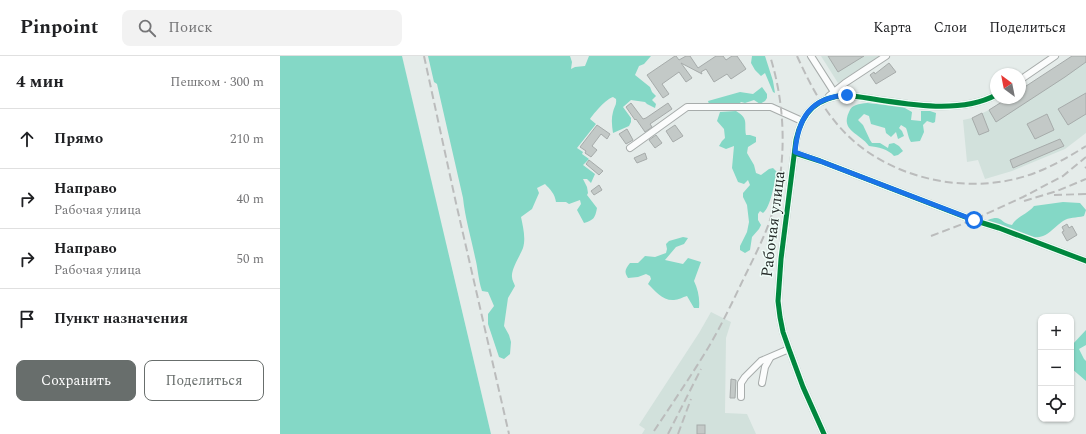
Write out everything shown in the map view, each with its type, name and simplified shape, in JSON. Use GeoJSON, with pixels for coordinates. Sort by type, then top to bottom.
{"type":"FeatureCollection","features":[{"type":"Feature","properties":{"kind":"street"},"geometry":{"type":"LineString","coordinates":[[811,56],[834,92]]}},
{"type":"Feature","properties":{"kind":"street","name":"Рабочая улица"},"geometry":{"type":"LineString","coordinates":[[824,434],[805,393],[783,332],[778,301],[781,259],[795,152],[799,129],[807,114],[845,83],[886,56]]}},
{"type":"Feature","properties":{"kind":"street"},"geometry":{"type":"LineString","coordinates":[[1026,76],[1055,56]]}},
{"type":"Feature","properties":{"kind":"street","name":"Рабочая улица"},"geometry":{"type":"LineString","coordinates":[[825,99],[847,95],[922,106],[945,106],[980,102],[990,98]]}},
{"type":"Feature","properties":{"kind":"street"},"geometry":{"type":"LineString","coordinates":[[630,148],[688,107],[771,107],[802,121]]}},
{"type":"Feature","properties":{"kind":"street"},"geometry":{"type":"LineString","coordinates":[[795,152],[1086,261]]}},
{"type":"Feature","properties":{"kind":"street"},"geometry":{"type":"LineString","coordinates":[[741,397],[741,382],[761,361],[789,349]]}},
{"type":"Feature","properties":{"kind":"street"},"geometry":{"type":"LineString","coordinates":[[762,383],[765,367],[770,358]]}},
{"type":"Feature","properties":{"kind":"shaded area"},"geometry":{"type":"Polygon","coordinates":[[[821,56],[880,56],[838,83],[821,56]]]}},
{"type":"Feature","properties":{"kind":"shaded area"},"geometry":{"type":"Polygon","coordinates":[[[1072,56],[1086,56],[1086,133],[1065,149],[1012,171],[985,179],[978,160],[967,162],[963,120],[972,118],[998,104],[1026,104],[1026,93],[1072,56]]]}},
{"type":"Feature","properties":{"kind":"shaded area"},"geometry":{"type":"Polygon","coordinates":[[[711,312],[731,322],[726,338],[725,413],[747,414],[756,434],[642,434],[645,429],[639,425],[711,312]]]}},
{"type":"Feature","properties":{"kind":"green space"},"geometry":{"type":"Polygon","coordinates":[[[280,56],[402,56],[491,434],[280,434],[280,56]]]}},
{"type":"Feature","properties":{"kind":"green space"},"geometry":{"type":"Polygon","coordinates":[[[428,56],[570,56],[572,62],[571,69],[585,66],[589,56],[651,56],[644,64],[639,66],[635,75],[650,87],[656,96],[652,100],[656,104],[655,108],[645,102],[631,100],[623,107],[631,118],[629,126],[613,133],[612,117],[616,99],[613,97],[610,98],[600,106],[590,119],[596,124],[577,148],[589,159],[583,165],[595,174],[591,183],[587,179],[583,179],[587,187],[587,195],[597,208],[594,218],[584,223],[577,210],[581,204],[580,200],[569,204],[566,202],[556,202],[553,194],[545,184],[537,188],[539,193],[532,209],[521,217],[524,232],[524,244],[512,274],[512,279],[515,286],[508,298],[504,326],[511,342],[510,354],[504,359],[499,357],[488,324],[488,314],[494,306],[488,292],[482,291],[437,84],[434,82],[428,56]]]}},
{"type":"Feature","properties":{"kind":"green space"},"geometry":{"type":"Polygon","coordinates":[[[752,56],[765,56],[773,81],[775,93],[773,92],[765,73],[761,76],[755,70],[751,63],[752,56]]]}},
{"type":"Feature","properties":{"kind":"green space"},"geometry":{"type":"Polygon","coordinates":[[[762,87],[767,94],[767,98],[760,104],[754,100],[745,103],[741,102],[737,106],[709,104],[708,101],[740,92],[753,94],[762,87]]]}},
{"type":"Feature","properties":{"kind":"green space"},"geometry":{"type":"Polygon","coordinates":[[[867,103],[903,107],[912,112],[911,120],[921,121],[921,111],[930,111],[936,113],[935,122],[933,123],[927,121],[923,125],[924,132],[920,141],[911,142],[906,128],[901,125],[899,128],[904,136],[898,139],[896,132],[891,137],[886,133],[885,128],[871,124],[869,116],[864,114],[858,120],[863,125],[872,143],[880,143],[888,148],[889,144],[894,143],[903,151],[894,156],[886,150],[869,146],[849,128],[847,118],[850,109],[856,105],[867,103]]]}},
{"type":"Feature","properties":{"kind":"green space"},"geometry":{"type":"Polygon","coordinates":[[[736,111],[743,116],[746,135],[756,137],[756,142],[748,147],[747,153],[754,165],[756,173],[761,175],[773,168],[777,172],[768,206],[763,213],[760,211],[758,214],[758,220],[761,225],[752,237],[750,250],[745,253],[740,250],[740,246],[747,232],[749,222],[747,205],[743,197],[743,193],[750,185],[748,180],[744,184],[738,182],[732,168],[734,146],[726,149],[719,146],[725,138],[724,129],[717,121],[720,112],[736,111]]]}},
{"type":"Feature","properties":{"kind":"green space"},"geometry":{"type":"Polygon","coordinates":[[[1063,202],[1080,203],[1086,210],[1084,216],[1065,220],[1043,236],[1023,236],[988,225],[988,220],[999,218],[1005,223],[1012,225],[1017,219],[1034,206],[1063,202]]]}},
{"type":"Feature","properties":{"kind":"green space"},"geometry":{"type":"Polygon","coordinates":[[[683,237],[688,238],[684,244],[676,247],[665,260],[683,264],[688,258],[701,262],[694,281],[697,287],[699,308],[694,308],[687,296],[677,300],[666,299],[648,284],[651,279],[650,276],[646,274],[628,278],[626,274],[626,269],[630,263],[638,263],[645,256],[655,257],[666,253],[666,244],[669,241],[683,237]]]}},
{"type":"Feature","properties":{"kind":"green space"},"geometry":{"type":"Polygon","coordinates":[[[1086,330],[1086,345],[1079,349],[1086,361],[1086,381],[1074,371],[1074,343],[1086,330]]]}},
{"type":"Feature","properties":{"kind":"building"},"geometry":{"type":"Polygon","coordinates":[[[675,56],[679,60],[686,56],[690,56],[698,68],[716,56],[723,56],[726,60],[732,56],[737,56],[746,69],[731,79],[727,74],[714,82],[706,69],[701,72],[702,74],[681,63],[692,78],[686,82],[679,72],[662,84],[669,94],[663,98],[647,75],[675,56]]]}},
{"type":"Feature","properties":{"kind":"building"},"geometry":{"type":"Polygon","coordinates":[[[828,56],[864,56],[838,72],[828,56]]]}},
{"type":"Feature","properties":{"kind":"building"},"geometry":{"type":"Polygon","coordinates":[[[1072,56],[1086,56],[1086,62],[1026,102],[1026,86],[1072,56]]]}},
{"type":"Feature","properties":{"kind":"building"},"geometry":{"type":"Polygon","coordinates":[[[889,63],[896,72],[876,84],[870,75],[874,72],[875,74],[889,63]]]}},
{"type":"Feature","properties":{"kind":"building"},"geometry":{"type":"Polygon","coordinates":[[[1086,93],[1086,114],[1068,125],[1058,109],[1086,93]]]}},
{"type":"Feature","properties":{"kind":"building"},"geometry":{"type":"Polygon","coordinates":[[[631,103],[643,119],[668,103],[672,109],[650,124],[652,127],[645,132],[626,107],[631,103]]]}},
{"type":"Feature","properties":{"kind":"building"},"geometry":{"type":"Polygon","coordinates":[[[998,104],[1024,104],[996,122],[989,110],[998,104]]]}},
{"type":"Feature","properties":{"kind":"building"},"geometry":{"type":"Polygon","coordinates":[[[982,113],[989,131],[979,135],[972,118],[982,113]]]}},
{"type":"Feature","properties":{"kind":"building"},"geometry":{"type":"Polygon","coordinates":[[[1047,114],[1054,130],[1035,139],[1027,124],[1047,114]]]}},
{"type":"Feature","properties":{"kind":"building"},"geometry":{"type":"Polygon","coordinates":[[[597,125],[610,134],[607,139],[601,134],[592,146],[597,150],[591,157],[580,147],[597,125]]]}},
{"type":"Feature","properties":{"kind":"building"},"geometry":{"type":"Polygon","coordinates":[[[675,125],[683,136],[673,142],[666,131],[675,125]]]}},
{"type":"Feature","properties":{"kind":"building"},"geometry":{"type":"Polygon","coordinates":[[[627,129],[633,140],[626,144],[619,134],[627,129]]]}},
{"type":"Feature","properties":{"kind":"building"},"geometry":{"type":"Polygon","coordinates":[[[656,135],[662,143],[655,148],[649,140],[656,135]]]}},
{"type":"Feature","properties":{"kind":"building"},"geometry":{"type":"Polygon","coordinates":[[[1060,139],[1064,146],[1013,168],[1010,160],[1060,139]]]}},
{"type":"Feature","properties":{"kind":"building"},"geometry":{"type":"Polygon","coordinates":[[[645,153],[647,159],[637,163],[634,158],[645,153]]]}},
{"type":"Feature","properties":{"kind":"building"},"geometry":{"type":"Polygon","coordinates":[[[589,160],[603,171],[599,175],[586,164],[589,160]]]}},
{"type":"Feature","properties":{"kind":"building"},"geometry":{"type":"Polygon","coordinates":[[[599,185],[602,190],[594,195],[591,191],[599,185]]]}},
{"type":"Feature","properties":{"kind":"building"},"geometry":{"type":"Polygon","coordinates":[[[1067,224],[1069,228],[1072,226],[1077,235],[1067,241],[1062,232],[1064,231],[1062,227],[1067,224]]]}},
{"type":"Feature","properties":{"kind":"building"},"geometry":{"type":"Polygon","coordinates":[[[731,379],[736,380],[735,398],[730,398],[731,379]]]}},
{"type":"Feature","properties":{"kind":"building"},"geometry":{"type":"Polygon","coordinates":[[[697,425],[705,425],[705,434],[697,434],[697,425]]]}},
{"type":"Feature","properties":{"kind":"railway"},"geometry":{"type":"LineString","coordinates":[[424,56],[509,434]]}},
{"type":"Feature","properties":{"kind":"railway"},"geometry":{"type":"LineString","coordinates":[[654,431],[708,348],[731,306],[759,248],[772,214],[780,175],[783,135],[779,95],[770,56]]}},
{"type":"Feature","properties":{"kind":"railway"},"geometry":{"type":"LineString","coordinates":[[797,56],[810,83],[825,108],[837,124],[855,142],[876,157],[899,169],[924,177],[950,182],[976,184],[1001,182],[1026,176],[1050,167],[1086,146]]}},
{"type":"Feature","properties":{"kind":"railway"},"geometry":{"type":"LineString","coordinates":[[931,236],[973,220],[1023,197],[1063,176],[1086,157]]}},
{"type":"Feature","properties":{"kind":"railway"},"geometry":{"type":"LineString","coordinates":[[1024,201],[1057,191],[1086,179]]}},
{"type":"Feature","properties":{"kind":"railway"},"geometry":{"type":"LineString","coordinates":[[1054,195],[1086,194]]}},
{"type":"Feature","properties":{"kind":"railway"},"geometry":{"type":"LineString","coordinates":[[668,434],[701,369]]}},
{"type":"Feature","properties":{"kind":"railway"},"geometry":{"type":"LineString","coordinates":[[678,434],[691,399]]}},
{"type":"Feature","properties":{"kind":"cycle path"},"geometry":{"type":"LineString","coordinates":[[824,434],[803,387],[783,332],[778,301],[781,259],[796,140],[802,121],[812,108],[819,103],[836,96],[847,95],[923,106],[962,105],[980,102],[990,98]]}},
{"type":"Feature","properties":{"kind":"cycle path"},"geometry":{"type":"LineString","coordinates":[[795,153],[1086,261]]}},
{"type":"Feature","properties":{"kind":"route"},"geometry":{"type":"LineString","coordinates":[[847,95],[825,99],[807,114],[799,129],[795,152],[974,220]]}}]}
